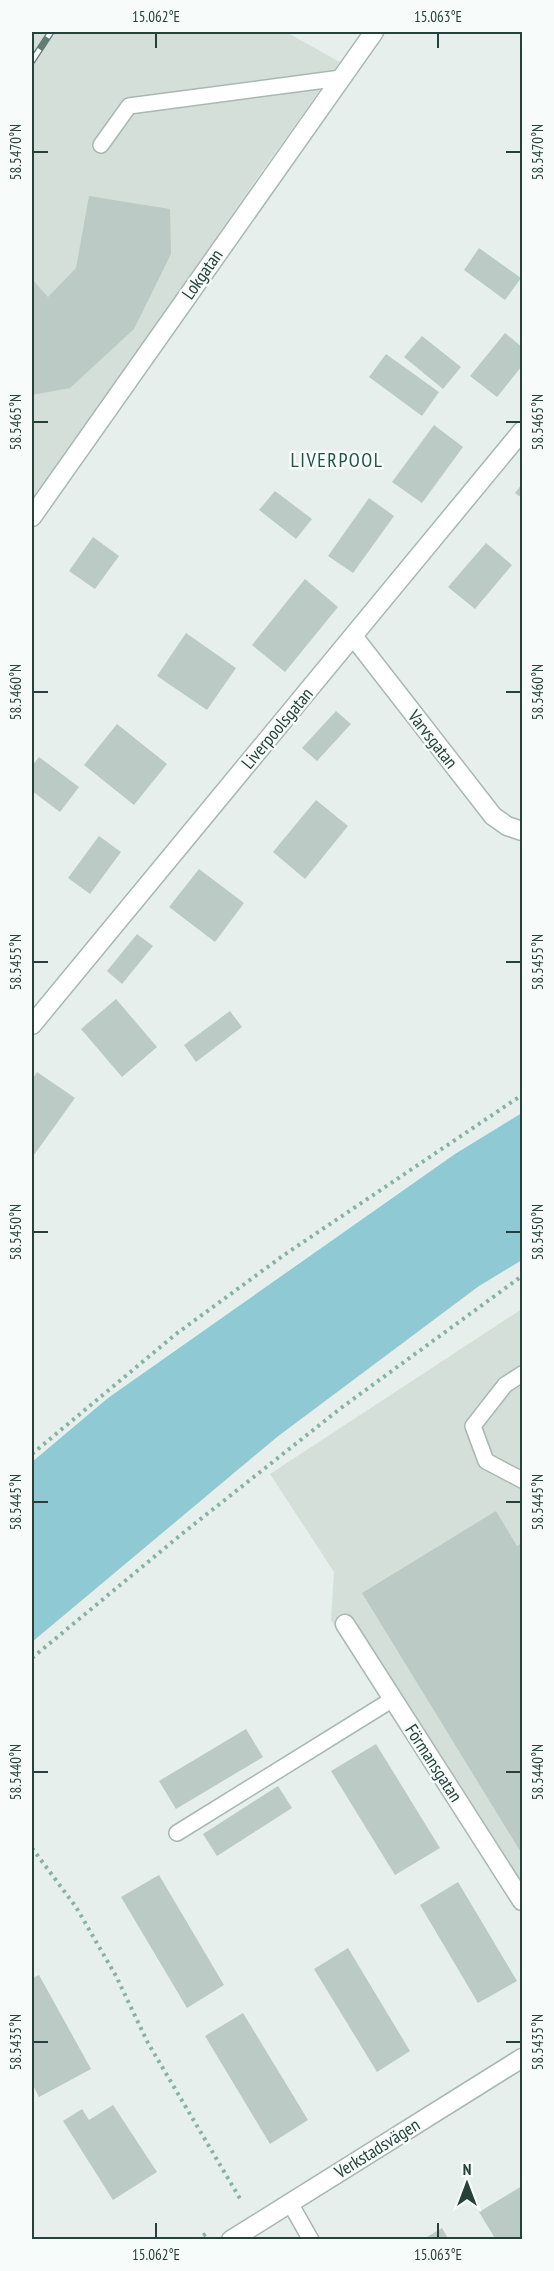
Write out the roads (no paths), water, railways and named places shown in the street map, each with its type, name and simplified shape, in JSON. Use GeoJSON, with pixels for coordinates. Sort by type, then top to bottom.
{"type":"FeatureCollection","features":[{"type":"Feature","properties":{"kind":"street","name":"Lokgatan"},"geometry":{"type":"LineString","coordinates":[[32,517],[374,32]]}},
{"type":"Feature","properties":{"kind":"street","name":"Liverpoolsgatan"},"geometry":{"type":"LineString","coordinates":[[32,1025],[522,431]]}},
{"type":"Feature","properties":{"kind":"street","name":"Varvsgatan"},"geometry":{"type":"LineString","coordinates":[[353,636],[493,816],[507,826],[522,831]]}},
{"type":"Feature","properties":{"kind":"street","name":"Förmansgatan"},"geometry":{"type":"LineString","coordinates":[[345,1624],[522,1901]]}},
{"type":"Feature","properties":{"kind":"street","name":"Verkstadsvägen"},"geometry":{"type":"LineString","coordinates":[[231,2240],[522,2058]]}},
{"type":"Feature","properties":{"kind":"lane"},"geometry":{"type":"LineString","coordinates":[[101,144],[129,106],[341,78]]}},
{"type":"Feature","properties":{"kind":"lane"},"geometry":{"type":"LineString","coordinates":[[522,1374],[505,1385],[473,1426],[486,1461],[522,1480]]}},
{"type":"Feature","properties":{"kind":"lane"},"geometry":{"type":"LineString","coordinates":[[177,1833],[393,1699]]}},
{"type":"Feature","properties":{"kind":"lane"},"geometry":{"type":"LineString","coordinates":[[290,2202],[311,2240]]}},
{"type":"Feature","properties":{"kind":"water"},"geometry":{"type":"Polygon","coordinates":[[[522,1113],[522,1260],[479,1286],[277,1437],[32,1642],[32,1462],[108,1398],[455,1154],[522,1113]]]}},
{"type":"Feature","properties":{"kind":"railway"},"geometry":{"type":"LineString","coordinates":[[32,61],[51,32]]}},
{"type":"Feature","properties":{"kind":"district","name":"LIVERPOOL"},"geometry":{"type":"Point","coordinates":[337,460]}}]}
